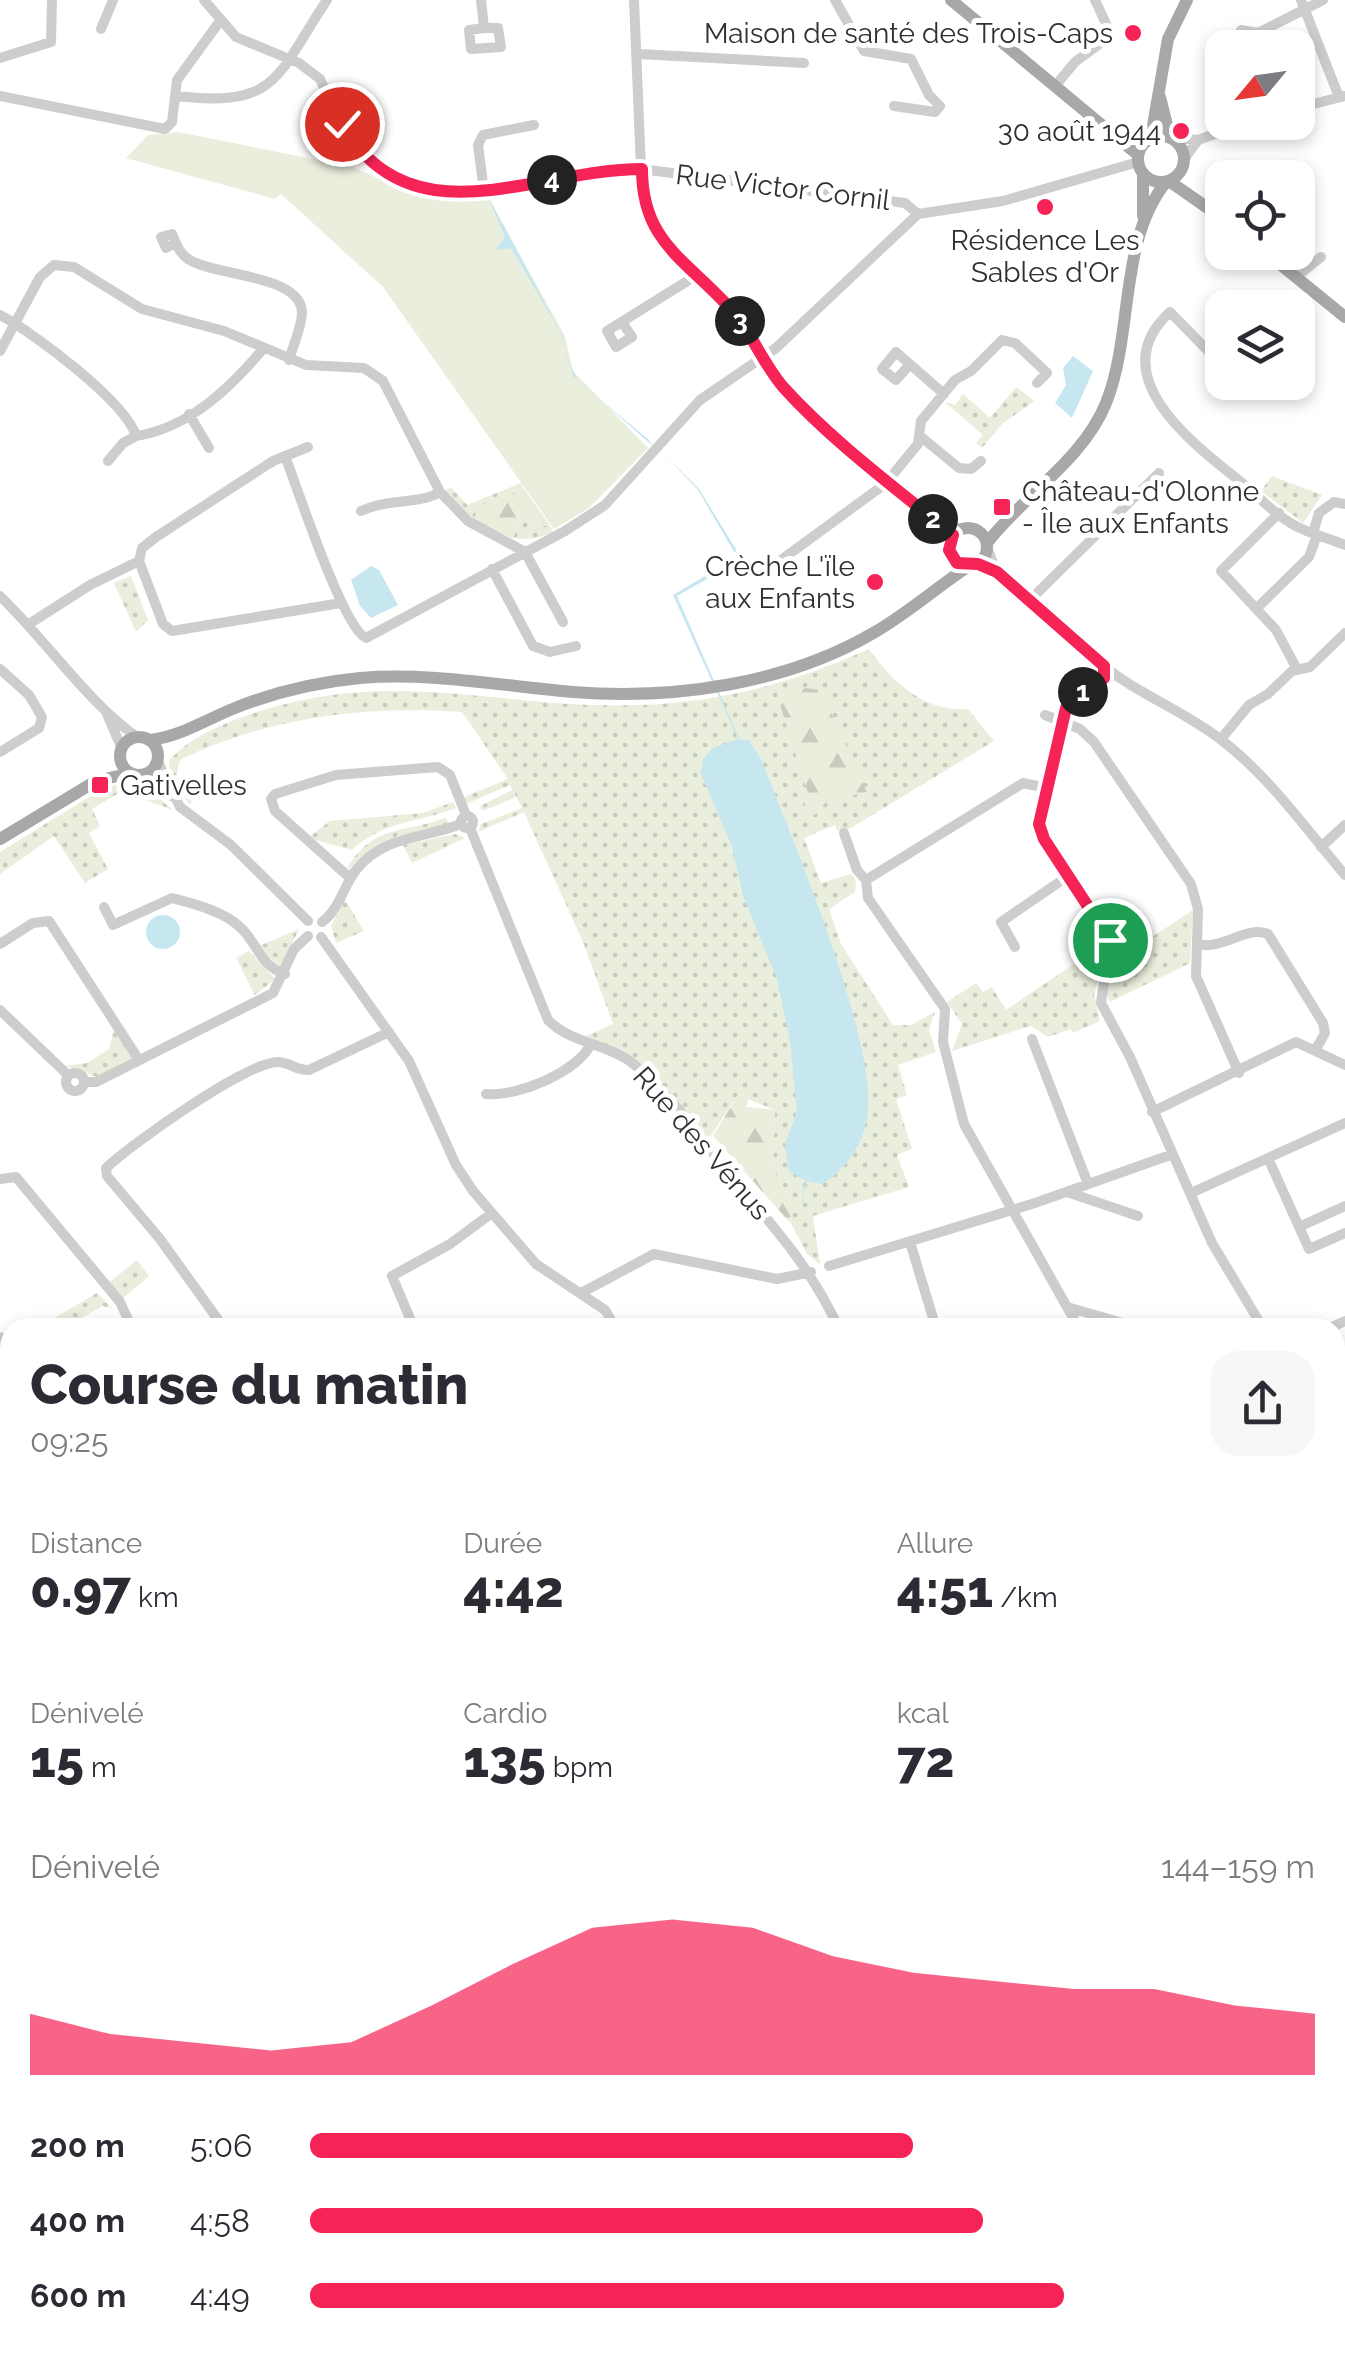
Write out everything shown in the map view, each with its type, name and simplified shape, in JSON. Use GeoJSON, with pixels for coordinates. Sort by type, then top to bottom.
{"type":"FeatureCollection","features":[{"type":"Feature","properties":{"kind":"main road"},"geometry":{"type":"LineString","coordinates":[[0,839],[96,781],[121,752],[143,738],[188,730],[271,695],[364,678],[424,677],[604,693],[722,684],[792,668],[843,648],[893,621],[974,565],[1004,519],[1078,449],[1104,408],[1115,374],[1144,220],[1140,164],[1150,138],[1170,31],[1188,0]]}},
{"type":"Feature","properties":{"kind":"main road"},"geometry":{"type":"LineString","coordinates":[[955,1],[1121,138],[1140,164],[1205,204]]}},
{"type":"Feature","properties":{"kind":"main road"},"geometry":{"type":"LineString","coordinates":[[1159,95],[1195,196]]}},
{"type":"Feature","properties":{"kind":"main road"},"geometry":{"type":"LineString","coordinates":[[1121,138],[1171,137]]}},
{"type":"Feature","properties":{"kind":"main road"},"geometry":{"type":"LineString","coordinates":[[1144,220],[1167,181],[1184,163]]}},
{"type":"Feature","properties":{"kind":"main road"},"geometry":{"type":"LineString","coordinates":[[1287,270],[1345,317]]}},
{"type":"Feature","properties":{"kind":"main road"},"geometry":{"type":"LineString","coordinates":[[939,586],[953,558],[949,544],[953,535],[962,528],[978,530],[1004,519]]}},
{"type":"Feature","properties":{"kind":"main road"},"geometry":{"type":"LineString","coordinates":[[978,530],[987,546]]}},
{"type":"Feature","properties":{"kind":"main road"},"geometry":{"type":"LineString","coordinates":[[953,558],[974,565]]}},
{"type":"Feature","properties":{"kind":"main road"},"geometry":{"type":"LineString","coordinates":[[96,781],[136,774],[158,760],[188,730]]}},
{"type":"Feature","properties":{"kind":"main road"},"geometry":{"type":"LineString","coordinates":[[143,738],[158,760]]}},
{"type":"Feature","properties":{"kind":"main road"},"geometry":{"type":"LineString","coordinates":[[121,752],[136,774]]}},
{"type":"Feature","properties":{"kind":"street"},"geometry":{"type":"LineString","coordinates":[[0,58],[52,42],[52,0]]}},
{"type":"Feature","properties":{"kind":"street"},"geometry":{"type":"LineString","coordinates":[[101,29],[112,0]]}},
{"type":"Feature","properties":{"kind":"street","name":"Rue Victor Cornil"},"geometry":{"type":"LineString","coordinates":[[204,0],[220,21],[245,42],[288,59],[324,84],[351,140],[378,168],[416,188],[484,191],[642,169],[905,203],[918,214]]}},
{"type":"Feature","properties":{"kind":"street"},"geometry":{"type":"LineString","coordinates":[[176,96],[215,100],[248,97],[283,72],[327,0]]}},
{"type":"Feature","properties":{"kind":"street"},"geometry":{"type":"LineString","coordinates":[[481,0],[484,28]]}},
{"type":"Feature","properties":{"kind":"street"},"geometry":{"type":"LineString","coordinates":[[634,0],[648,218],[670,251],[739,318],[798,403],[953,535]]}},
{"type":"Feature","properties":{"kind":"street"},"geometry":{"type":"LineString","coordinates":[[835,0],[864,51],[911,58],[929,95],[940,106],[935,112],[894,106]]}},
{"type":"Feature","properties":{"kind":"street"},"geometry":{"type":"LineString","coordinates":[[1056,85],[1076,62],[1106,39],[1108,28],[1096,0]]}},
{"type":"Feature","properties":{"kind":"street"},"geometry":{"type":"LineString","coordinates":[[1301,0],[1302,13],[1342,96],[1315,103]]}},
{"type":"Feature","properties":{"kind":"street"},"geometry":{"type":"LineString","coordinates":[[1263,30],[1323,0]]}},
{"type":"Feature","properties":{"kind":"street"},"geometry":{"type":"LineString","coordinates":[[0,96],[164,129],[172,122],[178,80],[220,21]]}},
{"type":"Feature","properties":{"kind":"street"},"geometry":{"type":"LineString","coordinates":[[639,54],[804,62]]}},
{"type":"Feature","properties":{"kind":"street"},"geometry":{"type":"LineString","coordinates":[[484,191],[478,144],[483,135],[534,125]]}},
{"type":"Feature","properties":{"kind":"street"},"geometry":{"type":"LineString","coordinates":[[1171,137],[1205,137]]}},
{"type":"Feature","properties":{"kind":"street"},"geometry":{"type":"LineString","coordinates":[[1184,163],[1198,140]]}},
{"type":"Feature","properties":{"kind":"street"},"geometry":{"type":"LineString","coordinates":[[285,456],[342,603],[362,638],[587,518],[618,494],[700,400],[764,358],[918,214],[980,206],[1140,164]]}},
{"type":"Feature","properties":{"kind":"street"},"geometry":{"type":"LineString","coordinates":[[175,243],[185,258],[210,268],[290,288],[300,301],[302,316],[289,360]]}},
{"type":"Feature","properties":{"kind":"street"},"geometry":{"type":"LineString","coordinates":[[1296,278],[1321,258]]}},
{"type":"Feature","properties":{"kind":"street"},"geometry":{"type":"LineString","coordinates":[[0,351],[44,271],[64,264],[90,275],[131,304],[224,332],[289,360],[328,368],[359,367],[378,375],[440,492],[468,521],[525,552],[563,622]]}},
{"type":"Feature","properties":{"kind":"street"},"geometry":{"type":"LineString","coordinates":[[622,322],[697,275]]}},
{"type":"Feature","properties":{"kind":"street"},"geometry":{"type":"LineString","coordinates":[[1205,348],[1170,312],[1154,328],[1148,348],[1148,385],[1167,415],[1278,512],[1315,534],[1345,545]]}},
{"type":"Feature","properties":{"kind":"street"},"geometry":{"type":"LineString","coordinates":[[0,316],[125,414],[136,436]]}},
{"type":"Feature","properties":{"kind":"street"},"geometry":{"type":"LineString","coordinates":[[781,560],[888,480],[920,436],[921,421],[1002,340],[1015,344],[1046,372],[1037,383]]}},
{"type":"Feature","properties":{"kind":"street"},"geometry":{"type":"LineString","coordinates":[[108,461],[123,443],[189,414],[222,394],[263,349]]}},
{"type":"Feature","properties":{"kind":"street"},"geometry":{"type":"LineString","coordinates":[[910,364],[944,394]]}},
{"type":"Feature","properties":{"kind":"street"},"geometry":{"type":"LineString","coordinates":[[189,414],[210,448]]}},
{"type":"Feature","properties":{"kind":"street"},"geometry":{"type":"LineString","coordinates":[[920,436],[959,468],[971,469],[981,461]]}},
{"type":"Feature","properties":{"kind":"street"},"geometry":{"type":"LineString","coordinates":[[308,447],[285,456],[147,543],[139,562],[163,624],[172,631],[342,603]]}},
{"type":"Feature","properties":{"kind":"street"},"geometry":{"type":"LineString","coordinates":[[1028,602],[1160,473]]}},
{"type":"Feature","properties":{"kind":"street"},"geometry":{"type":"LineString","coordinates":[[361,511],[386,500],[426,499],[440,492]]}},
{"type":"Feature","properties":{"kind":"street"},"geometry":{"type":"LineString","coordinates":[[1256,608],[1310,558],[1324,507],[1344,501]]}},
{"type":"Feature","properties":{"kind":"street"},"geometry":{"type":"LineString","coordinates":[[1278,512],[1222,568],[1222,574],[1276,630],[1297,669]]}},
{"type":"Feature","properties":{"kind":"street"},"geometry":{"type":"LineString","coordinates":[[987,546],[997,572],[1096,658],[1106,674],[1221,739],[1256,772],[1345,875]]}},
{"type":"Feature","properties":{"kind":"street"},"geometry":{"type":"LineString","coordinates":[[29,624],[106,576],[139,562]]}},
{"type":"Feature","properties":{"kind":"street"},"geometry":{"type":"LineString","coordinates":[[974,565],[997,572]]}},
{"type":"Feature","properties":{"kind":"street"},"geometry":{"type":"LineString","coordinates":[[492,570],[533,646],[550,652],[576,646]]}},
{"type":"Feature","properties":{"kind":"street"},"geometry":{"type":"LineString","coordinates":[[0,596],[106,713],[143,738]]}},
{"type":"Feature","properties":{"kind":"street"},"geometry":{"type":"LineString","coordinates":[[1221,739],[1247,706],[1297,669],[1310,667],[1345,633]]}},
{"type":"Feature","properties":{"kind":"street"},"geometry":{"type":"LineString","coordinates":[[0,669],[29,695],[42,722],[40,728],[0,752]]}},
{"type":"Feature","properties":{"kind":"street"},"geometry":{"type":"LineString","coordinates":[[1106,674],[1072,700],[1062,720],[1039,824],[1110,940],[1099,997],[1218,1254],[1228,1263],[1258,1318]]}},
{"type":"Feature","properties":{"kind":"street"},"geometry":{"type":"LineString","coordinates":[[106,713],[121,752]]}},
{"type":"Feature","properties":{"kind":"street"},"geometry":{"type":"LineString","coordinates":[[1045,715],[1080,729],[1099,748],[1140,816],[1191,884],[1198,909],[1196,976],[1239,1072]]}},
{"type":"Feature","properties":{"kind":"street"},"geometry":{"type":"LineString","coordinates":[[158,760],[170,796]]}},
{"type":"Feature","properties":{"kind":"street","name":"Rue des Vénus"},"geometry":{"type":"LineString","coordinates":[[350,878],[332,866],[275,811],[271,799],[275,794],[336,775],[438,768],[450,775],[462,824],[544,1013],[561,1030],[628,1060],[642,1072],[709,1144],[811,1272],[834,1318]]}},
{"type":"Feature","properties":{"kind":"street"},"geometry":{"type":"LineString","coordinates":[[136,774],[170,796],[241,855],[308,921],[322,922],[332,914],[350,878],[364,861],[397,840],[462,824]]}},
{"type":"Feature","properties":{"kind":"street"},"geometry":{"type":"LineString","coordinates":[[866,880],[1018,786],[1028,783],[1046,788]]}},
{"type":"Feature","properties":{"kind":"street"},"geometry":{"type":"LineString","coordinates":[[1321,848],[1345,825]]}},
{"type":"Feature","properties":{"kind":"street"},"geometry":{"type":"LineString","coordinates":[[844,833],[857,870],[866,880],[868,898],[945,1009],[943,1042],[962,1120],[1073,1318]]}},
{"type":"Feature","properties":{"kind":"street"},"geometry":{"type":"LineString","coordinates":[[1015,947],[1001,922],[1068,876]]}},
{"type":"Feature","properties":{"kind":"street"},"geometry":{"type":"LineString","coordinates":[[104,908],[113,924],[172,898],[220,914],[242,928],[268,966],[285,974]]}},
{"type":"Feature","properties":{"kind":"street"},"geometry":{"type":"LineString","coordinates":[[0,944],[33,923],[50,920],[139,1060]]}},
{"type":"Feature","properties":{"kind":"street"},"geometry":{"type":"LineString","coordinates":[[0,1010],[68,1075],[66,1085],[74,1091],[85,1082],[96,1082],[273,993],[294,950],[308,936],[308,921]]}},
{"type":"Feature","properties":{"kind":"street"},"geometry":{"type":"LineString","coordinates":[[322,922],[321,936],[389,1032],[428,1097],[456,1164],[492,1214],[536,1264],[605,1310],[610,1318]]}},
{"type":"Feature","properties":{"kind":"street"},"geometry":{"type":"LineString","coordinates":[[1197,944],[1217,947],[1253,932],[1268,934],[1324,1023],[1325,1033],[1316,1049]]}},
{"type":"Feature","properties":{"kind":"street"},"geometry":{"type":"LineString","coordinates":[[308,936],[321,936]]}},
{"type":"Feature","properties":{"kind":"street"},"geometry":{"type":"LineString","coordinates":[[217,1318],[160,1239],[107,1176],[106,1168],[160,1123],[222,1088],[278,1062],[309,1070],[389,1032]]}},
{"type":"Feature","properties":{"kind":"street"},"geometry":{"type":"LineString","coordinates":[[1032,1039],[1088,1184]]}},
{"type":"Feature","properties":{"kind":"street"},"geometry":{"type":"LineString","coordinates":[[1152,1112],[1296,1042],[1345,1064]]}},
{"type":"Feature","properties":{"kind":"street"},"geometry":{"type":"LineString","coordinates":[[486,1094],[502,1096],[578,1063],[591,1044]]}},
{"type":"Feature","properties":{"kind":"street"},"geometry":{"type":"LineString","coordinates":[[1192,1193],[1345,1123]]}},
{"type":"Feature","properties":{"kind":"street"},"geometry":{"type":"LineString","coordinates":[[828,1266],[1012,1210],[1173,1154]]}},
{"type":"Feature","properties":{"kind":"street"},"geometry":{"type":"LineString","coordinates":[[1268,1158],[1309,1249],[1345,1232]]}},
{"type":"Feature","properties":{"kind":"street"},"geometry":{"type":"LineString","coordinates":[[0,1179],[16,1177],[120,1302],[127,1318]]}},
{"type":"Feature","properties":{"kind":"street"},"geometry":{"type":"LineString","coordinates":[[1067,1192],[1138,1216]]}},
{"type":"Feature","properties":{"kind":"street"},"geometry":{"type":"LineString","coordinates":[[1299,1227],[1345,1206]]}},
{"type":"Feature","properties":{"kind":"street"},"geometry":{"type":"LineString","coordinates":[[410,1318],[392,1276],[450,1244],[492,1214]]}},
{"type":"Feature","properties":{"kind":"street"},"geometry":{"type":"LineString","coordinates":[[910,1242],[933,1318]]}},
{"type":"Feature","properties":{"kind":"street"},"geometry":{"type":"LineString","coordinates":[[581,1293],[654,1254],[776,1279],[811,1272]]}},
{"type":"Feature","properties":{"kind":"street"},"geometry":{"type":"LineString","coordinates":[[1067,1307],[1105,1318]]}},
{"type":"Feature","properties":{"kind":"green space"},"geometry":{"type":"Polygon","coordinates":[[[178,132],[353,167],[422,198],[487,196],[565,336],[573,371],[648,448],[589,508],[554,529],[383,287],[281,194],[275,199],[126,158],[148,135],[178,132]]]}},
{"type":"Feature","properties":{"kind":"green space"},"geometry":{"type":"Polygon","coordinates":[[[1016,387],[1034,401],[1002,424],[982,448],[976,443],[983,435],[945,402],[955,405],[963,394],[990,418],[1016,387]]]}},
{"type":"Feature","properties":{"kind":"green space"},"geometry":{"type":"Polygon","coordinates":[[[1272,476],[1322,495],[1303,523],[1261,491],[1272,476]]]}},
{"type":"Feature","properties":{"kind":"green space"},"geometry":{"type":"Polygon","coordinates":[[[521,483],[523,487],[513,496],[480,505],[512,537],[480,523],[444,492],[451,487],[467,505],[521,483]]]}},
{"type":"Feature","properties":{"kind":"green space"},"geometry":{"type":"Polygon","coordinates":[[[523,487],[551,527],[519,520],[513,539],[474,518],[480,505],[512,496],[523,487]]]}},
{"type":"Feature","properties":{"kind":"green space"},"geometry":{"type":"Polygon","coordinates":[[[519,520],[551,527],[553,532],[537,538],[513,537],[519,520]]]}},
{"type":"Feature","properties":{"kind":"green space"},"geometry":{"type":"Polygon","coordinates":[[[131,576],[148,620],[136,632],[114,583],[131,576]]]}},
{"type":"Feature","properties":{"kind":"green space"},"geometry":{"type":"Polygon","coordinates":[[[869,649],[899,683],[924,700],[937,706],[968,709],[994,741],[851,828],[837,831],[835,825],[804,838],[821,883],[851,874],[856,880],[855,892],[829,909],[841,944],[893,1025],[911,1025],[935,1012],[929,1029],[936,1052],[898,1065],[907,1095],[896,1099],[912,1149],[897,1155],[909,1187],[813,1216],[820,1264],[807,1254],[792,1225],[787,1192],[773,1170],[775,1110],[738,1095],[709,1138],[635,1059],[586,1036],[613,1024],[583,942],[524,812],[478,832],[481,824],[522,808],[513,791],[514,798],[482,811],[480,806],[512,790],[510,785],[466,804],[464,797],[508,779],[462,712],[353,713],[248,733],[180,760],[176,776],[192,802],[189,804],[170,775],[169,761],[208,732],[254,713],[306,699],[403,691],[590,705],[671,703],[758,688],[869,649]],[[806,688],[778,696],[809,796],[801,813],[814,815],[827,800],[867,791],[806,688]]]}},
{"type":"Feature","properties":{"kind":"green space"},"geometry":{"type":"Polygon","coordinates":[[[806,688],[821,690],[867,792],[827,801],[809,820],[801,813],[809,796],[777,695],[806,688]]]}},
{"type":"Feature","properties":{"kind":"green space"},"geometry":{"type":"Polygon","coordinates":[[[123,782],[148,789],[173,810],[122,791],[92,809],[100,826],[89,833],[108,869],[85,883],[54,836],[0,874],[0,852],[102,789],[123,782]]]}},
{"type":"Feature","properties":{"kind":"green space"},"geometry":{"type":"Polygon","coordinates":[[[453,802],[456,808],[388,828],[352,850],[308,838],[330,821],[423,813],[453,802]]]}},
{"type":"Feature","properties":{"kind":"green space"},"geometry":{"type":"Polygon","coordinates":[[[445,818],[450,824],[397,836],[346,870],[356,855],[378,838],[445,818]]]}},
{"type":"Feature","properties":{"kind":"green space"},"geometry":{"type":"Polygon","coordinates":[[[456,834],[465,838],[412,863],[403,845],[456,834]]]}},
{"type":"Feature","properties":{"kind":"green space"},"geometry":{"type":"Polygon","coordinates":[[[345,900],[364,931],[336,943],[331,926],[345,900]]]}},
{"type":"Feature","properties":{"kind":"green space"},"geometry":{"type":"Polygon","coordinates":[[[1193,910],[1190,963],[1110,1002],[1103,989],[1123,975],[1114,962],[1193,910]]]}},
{"type":"Feature","properties":{"kind":"green space"},"geometry":{"type":"Polygon","coordinates":[[[299,929],[281,967],[257,947],[299,929]]]}},
{"type":"Feature","properties":{"kind":"green space"},"geometry":{"type":"Polygon","coordinates":[[[1102,945],[1104,956],[1089,967],[1098,980],[1094,995],[1100,1021],[1073,1033],[1071,1029],[1048,1037],[1031,1026],[952,1051],[962,1024],[947,1002],[976,983],[983,992],[992,987],[1006,1010],[1102,945]]]}},
{"type":"Feature","properties":{"kind":"green space"},"geometry":{"type":"Polygon","coordinates":[[[249,951],[275,979],[255,995],[236,958],[249,951]]]}},
{"type":"Feature","properties":{"kind":"green space"},"geometry":{"type":"Polygon","coordinates":[[[114,1028],[132,1058],[97,1077],[66,1066],[87,1063],[109,1049],[114,1028]]]}},
{"type":"Feature","properties":{"kind":"green space"},"geometry":{"type":"Polygon","coordinates":[[[738,1095],[748,1099],[747,1107],[775,1110],[773,1170],[787,1192],[792,1225],[713,1136],[738,1095]]]}},
{"type":"Feature","properties":{"kind":"green space"},"geometry":{"type":"Polygon","coordinates":[[[137,1260],[149,1276],[122,1299],[101,1280],[111,1281],[137,1260]]]}},
{"type":"Feature","properties":{"kind":"green space"},"geometry":{"type":"Polygon","coordinates":[[[97,1293],[113,1309],[103,1306],[81,1318],[54,1318],[97,1293]]]}},
{"type":"Feature","properties":{"kind":"water"},"geometry":{"type":"Polygon","coordinates":[[[487,194],[562,335],[565,350],[560,332],[511,248],[495,250],[505,237],[487,194]]]}},
{"type":"Feature","properties":{"kind":"water"},"geometry":{"type":"Polygon","coordinates":[[[1073,356],[1093,371],[1072,418],[1055,403],[1066,385],[1063,368],[1073,356]]]}},
{"type":"Feature","properties":{"kind":"water"},"geometry":{"type":"Polygon","coordinates":[[[594,394],[648,439],[654,447],[594,394]]]}},
{"type":"Feature","properties":{"kind":"water"},"geometry":{"type":"Polygon","coordinates":[[[664,454],[699,489],[742,559],[677,596],[740,740],[749,740],[761,759],[812,888],[861,1047],[868,1091],[863,1133],[855,1151],[837,1173],[822,1184],[807,1181],[801,1207],[805,1180],[789,1172],[785,1144],[797,1111],[790,1042],[777,979],[743,896],[732,846],[701,774],[703,759],[713,748],[738,739],[673,595],[737,557],[698,490],[664,454]]]}},
{"type":"Feature","properties":{"kind":"water"},"geometry":{"type":"Polygon","coordinates":[[[371,566],[379,570],[398,605],[371,618],[360,606],[351,580],[371,566]]]}},
{"type":"Feature","properties":{"kind":"water"},"geometry":{"type":"Polygon","coordinates":[[[163,915],[175,920],[180,932],[175,944],[163,949],[151,944],[146,932],[151,920],[163,915]]]}},
{"type":"Feature","properties":{"kind":"place","name":"Maison de santé des Trois-Caps"},"geometry":{"type":"Point","coordinates":[1133,33]}},
{"type":"Feature","properties":{"kind":"place","name":"30 août 1944"},"geometry":{"type":"Point","coordinates":[1181,131]}},
{"type":"Feature","properties":{"kind":"place","name":"Résidence Les Sables d'Or"},"geometry":{"type":"Point","coordinates":[1045,207]}},
{"type":"Feature","properties":{"kind":"place","name":"Château-d'Olonne - Île aux Enfants"},"geometry":{"type":"Point","coordinates":[1002,507]}},
{"type":"Feature","properties":{"kind":"place","name":"Crèche L'ïle aux Enfants"},"geometry":{"type":"Point","coordinates":[875,582]}},
{"type":"Feature","properties":{"kind":"place","name":"Gativelles"},"geometry":{"type":"Point","coordinates":[100,785]}},
{"type":"Feature","properties":{"kind":"route"},"geometry":{"type":"LineString","coordinates":[[342,124],[364,157],[378,168],[404,184],[430,191],[484,191],[611,170],[642,169],[644,206],[660,238],[728,306],[774,376],[798,403],[953,535],[949,550],[957,563],[978,564],[997,572],[1104,666],[1104,678],[1066,708],[1039,824],[1044,839],[1110,940]]}}]}
